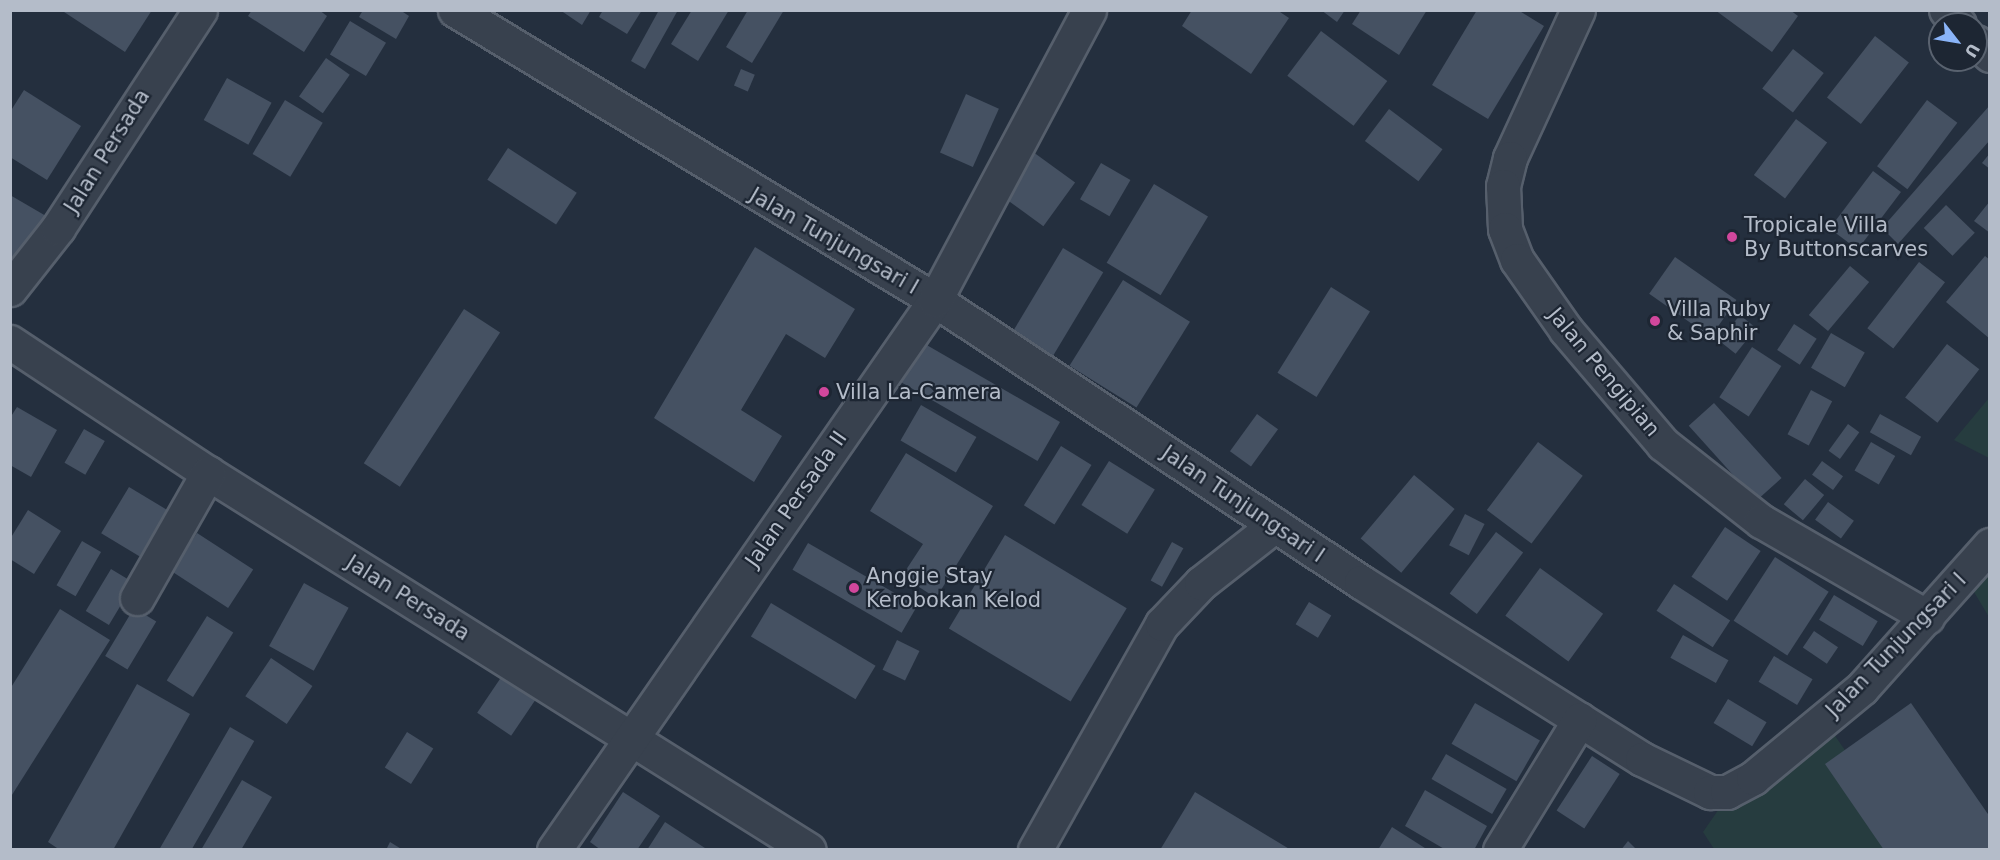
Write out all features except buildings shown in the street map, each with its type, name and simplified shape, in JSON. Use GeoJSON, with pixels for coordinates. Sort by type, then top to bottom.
{"type":"FeatureCollection","features":[{"type":"Feature","properties":{"kind":"street","name":"Jalan Persada"},"geometry":{"type":"LineString","coordinates":[[10,289],[58,228],[200,10]]}},
{"type":"Feature","properties":{"kind":"street","name":"Jalan Tunjungsari I"},"geometry":{"type":"LineString","coordinates":[[455,10],[495,20],[934,300],[1275,525],[1675,777],[1710,792],[1727,792],[1795,746],[1862,688],[1989,545]]}},
{"type":"Feature","properties":{"kind":"street","name":"Jalan Persada II"},"geometry":{"type":"LineString","coordinates":[[554,849],[934,300],[1089,10]]}},
{"type":"Feature","properties":{"kind":"street","name":"Jalan Pengipian"},"geometry":{"type":"LineString","coordinates":[[1578,10],[1506,176],[1505,229],[1517,260],[1566,330],[1663,444],[1761,521],[1927,617]]}},
{"type":"Feature","properties":{"kind":"street","name":"Jalan Persada"},"geometry":{"type":"LineString","coordinates":[[10,342],[208,473],[628,740],[808,849]]}},
{"type":"Feature","properties":{"kind":"street"},"geometry":{"type":"LineString","coordinates":[[137,598],[208,473]]}},
{"type":"Feature","properties":{"kind":"street"},"geometry":{"type":"LineString","coordinates":[[1035,849],[1162,624],[1201,583],[1275,525]]}},
{"type":"Feature","properties":{"kind":"street"},"geometry":{"type":"LineString","coordinates":[[1500,849],[1580,718]]}},
{"type":"Feature","properties":{"kind":"green space"},"geometry":{"type":"Polygon","coordinates":[[[1989,398],[1989,458],[1954,440],[1989,398]]]}},
{"type":"Feature","properties":{"kind":"green space"},"geometry":{"type":"Polygon","coordinates":[[[1989,559],[1989,617],[1968,582],[1989,559]]]}},
{"type":"Feature","properties":{"kind":"green space"},"geometry":{"type":"Polygon","coordinates":[[[1818,711],[1913,849],[1714,849],[1703,832],[1741,777],[1818,711]]]}},
{"type":"Feature","properties":{"kind":"place","name":"Tropicale Villa By Buttonscarves"},"geometry":{"type":"Point","coordinates":[1732,237]}},
{"type":"Feature","properties":{"kind":"place","name":"Villa Ruby & Saphir"},"geometry":{"type":"Point","coordinates":[1655,321]}},
{"type":"Feature","properties":{"kind":"place","name":"Villa La-Camera"},"geometry":{"type":"Point","coordinates":[824,392]}},
{"type":"Feature","properties":{"kind":"place","name":"Anggie Stay Kerobokan Kelod"},"geometry":{"type":"Point","coordinates":[854,588]}}]}
